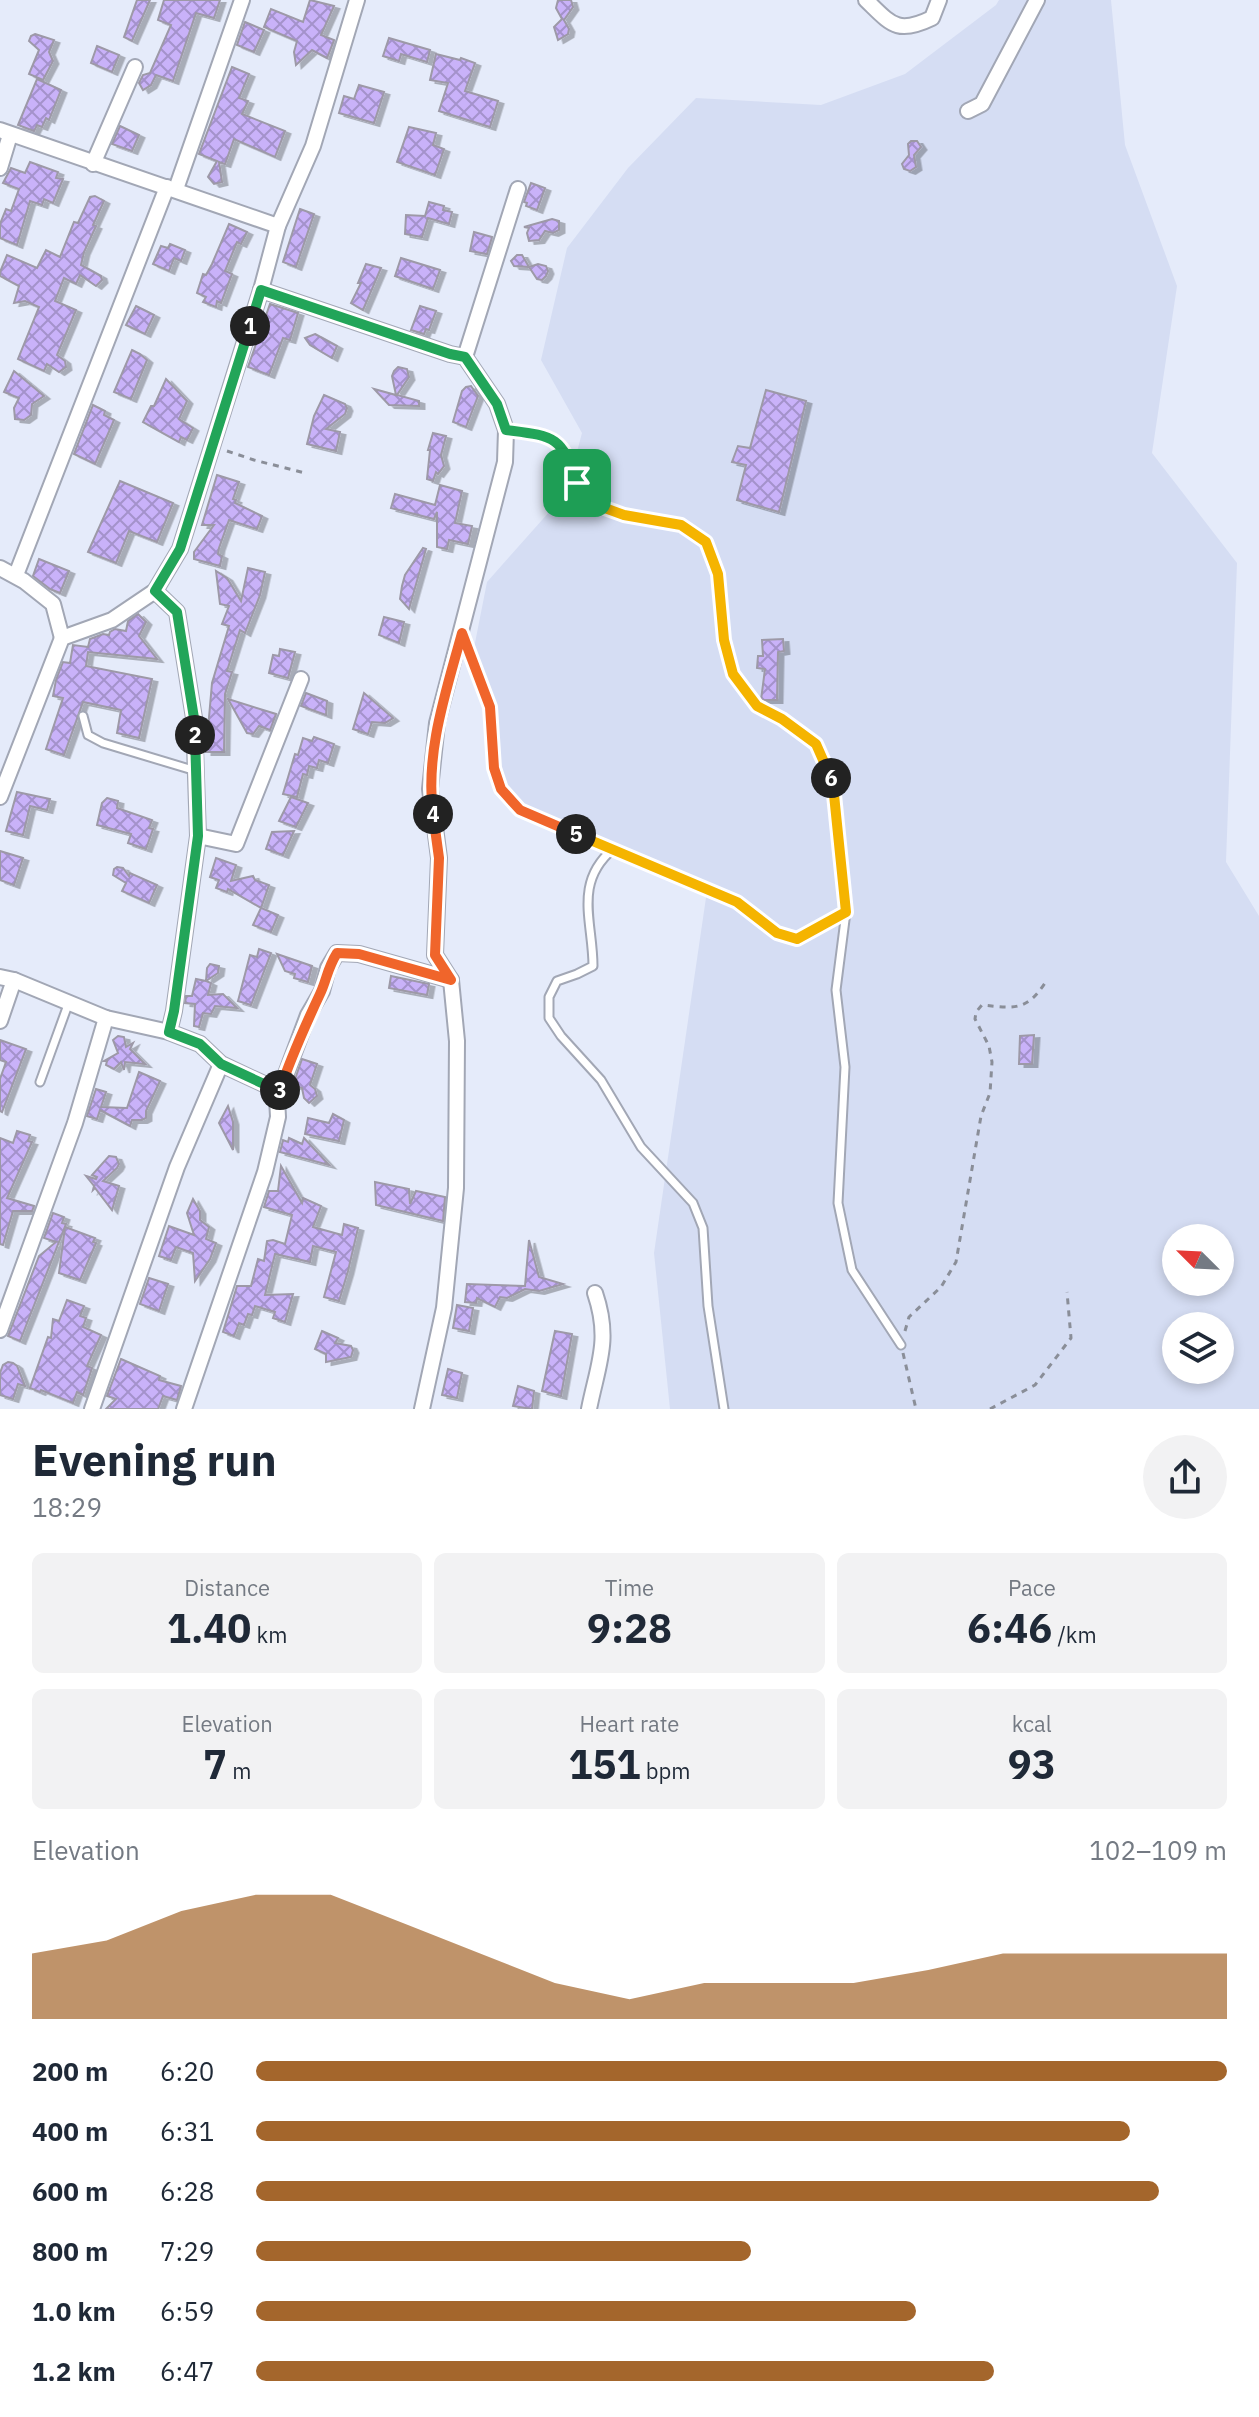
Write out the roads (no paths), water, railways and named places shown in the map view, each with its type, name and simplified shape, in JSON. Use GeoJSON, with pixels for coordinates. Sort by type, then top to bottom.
{"type":"FeatureCollection","features":[{"type":"Feature","properties":{"kind":"street"},"geometry":{"type":"LineString","coordinates":[[16,575],[171,188],[242,0]]}},
{"type":"Feature","properties":{"kind":"street"},"geometry":{"type":"LineString","coordinates":[[62,638],[112,620],[155,591],[180,549],[278,226],[313,146],[357,0]]}},
{"type":"Feature","properties":{"kind":"street"},"geometry":{"type":"LineString","coordinates":[[866,0],[892,25],[913,27],[932,18],[939,0]]}},
{"type":"Feature","properties":{"kind":"street"},"geometry":{"type":"LineString","coordinates":[[968,111],[982,104],[1037,0]]}},
{"type":"Feature","properties":{"kind":"street"},"geometry":{"type":"LineString","coordinates":[[93,164],[135,67]]}},
{"type":"Feature","properties":{"kind":"street"},"geometry":{"type":"LineString","coordinates":[[0,168],[5,132],[278,226]]}},
{"type":"Feature","properties":{"kind":"street"},"geometry":{"type":"LineString","coordinates":[[465,357],[518,189]]}},
{"type":"Feature","properties":{"kind":"street"},"geometry":{"type":"LineString","coordinates":[[261,290],[465,357],[497,404],[506,430],[505,462],[437,723],[430,789],[439,858],[435,955],[451,980],[457,1041],[456,1188],[444,1308],[422,1409]]}},
{"type":"Feature","properties":{"kind":"street"},"geometry":{"type":"LineString","coordinates":[[0,568],[16,575],[53,604],[62,638],[0,797]]}},
{"type":"Feature","properties":{"kind":"street"},"geometry":{"type":"LineString","coordinates":[[155,591],[177,612],[194,718],[196,771],[198,836],[169,1032]]}},
{"type":"Feature","properties":{"kind":"street"},"geometry":{"type":"LineString","coordinates":[[198,836],[236,844],[301,679]]}},
{"type":"Feature","properties":{"kind":"street"},"geometry":{"type":"LineString","coordinates":[[184,1409],[265,1172],[278,1117],[277,1098],[308,1015],[322,991],[328,968],[337,953],[359,954],[451,980]]}},
{"type":"Feature","properties":{"kind":"street"},"geometry":{"type":"LineString","coordinates":[[0,1021],[7,978],[106,1018],[169,1032],[200,1044],[221,1064],[266,1085],[277,1098]]}},
{"type":"Feature","properties":{"kind":"street"},"geometry":{"type":"LineString","coordinates":[[0,1330],[75,1123],[106,1018]]}},
{"type":"Feature","properties":{"kind":"street"},"geometry":{"type":"LineString","coordinates":[[92,1409],[177,1167],[221,1064]]}},
{"type":"Feature","properties":{"kind":"street"},"geometry":{"type":"LineString","coordinates":[[589,1409],[603,1355],[603,1316],[595,1293]]}},
{"type":"Feature","properties":{"kind":"lane"},"geometry":{"type":"LineString","coordinates":[[506,430],[533,432],[555,443],[568,455],[577,483],[591,503],[624,515],[681,525],[706,542],[718,574],[724,640],[733,674],[757,706],[782,719],[816,744],[833,785],[846,912],[836,990],[845,1067],[838,1203],[852,1270],[901,1345]]}},
{"type":"Feature","properties":{"kind":"lane"},"geometry":{"type":"LineString","coordinates":[[462,633],[490,707],[494,768],[501,789],[520,810],[737,902],[777,933],[797,939],[846,912]]}},
{"type":"Feature","properties":{"kind":"lane"},"geometry":{"type":"LineString","coordinates":[[83,716],[88,735],[103,743],[196,771]]}},
{"type":"Feature","properties":{"kind":"lane"},"geometry":{"type":"LineString","coordinates":[[613,849],[591,878],[586,908],[593,966],[557,981],[549,997],[549,1018],[601,1080],[641,1147],[693,1203],[703,1228],[708,1306],[724,1409]]}},
{"type":"Feature","properties":{"kind":"lane"},"geometry":{"type":"LineString","coordinates":[[40,1082],[69,1002]]}}]}
